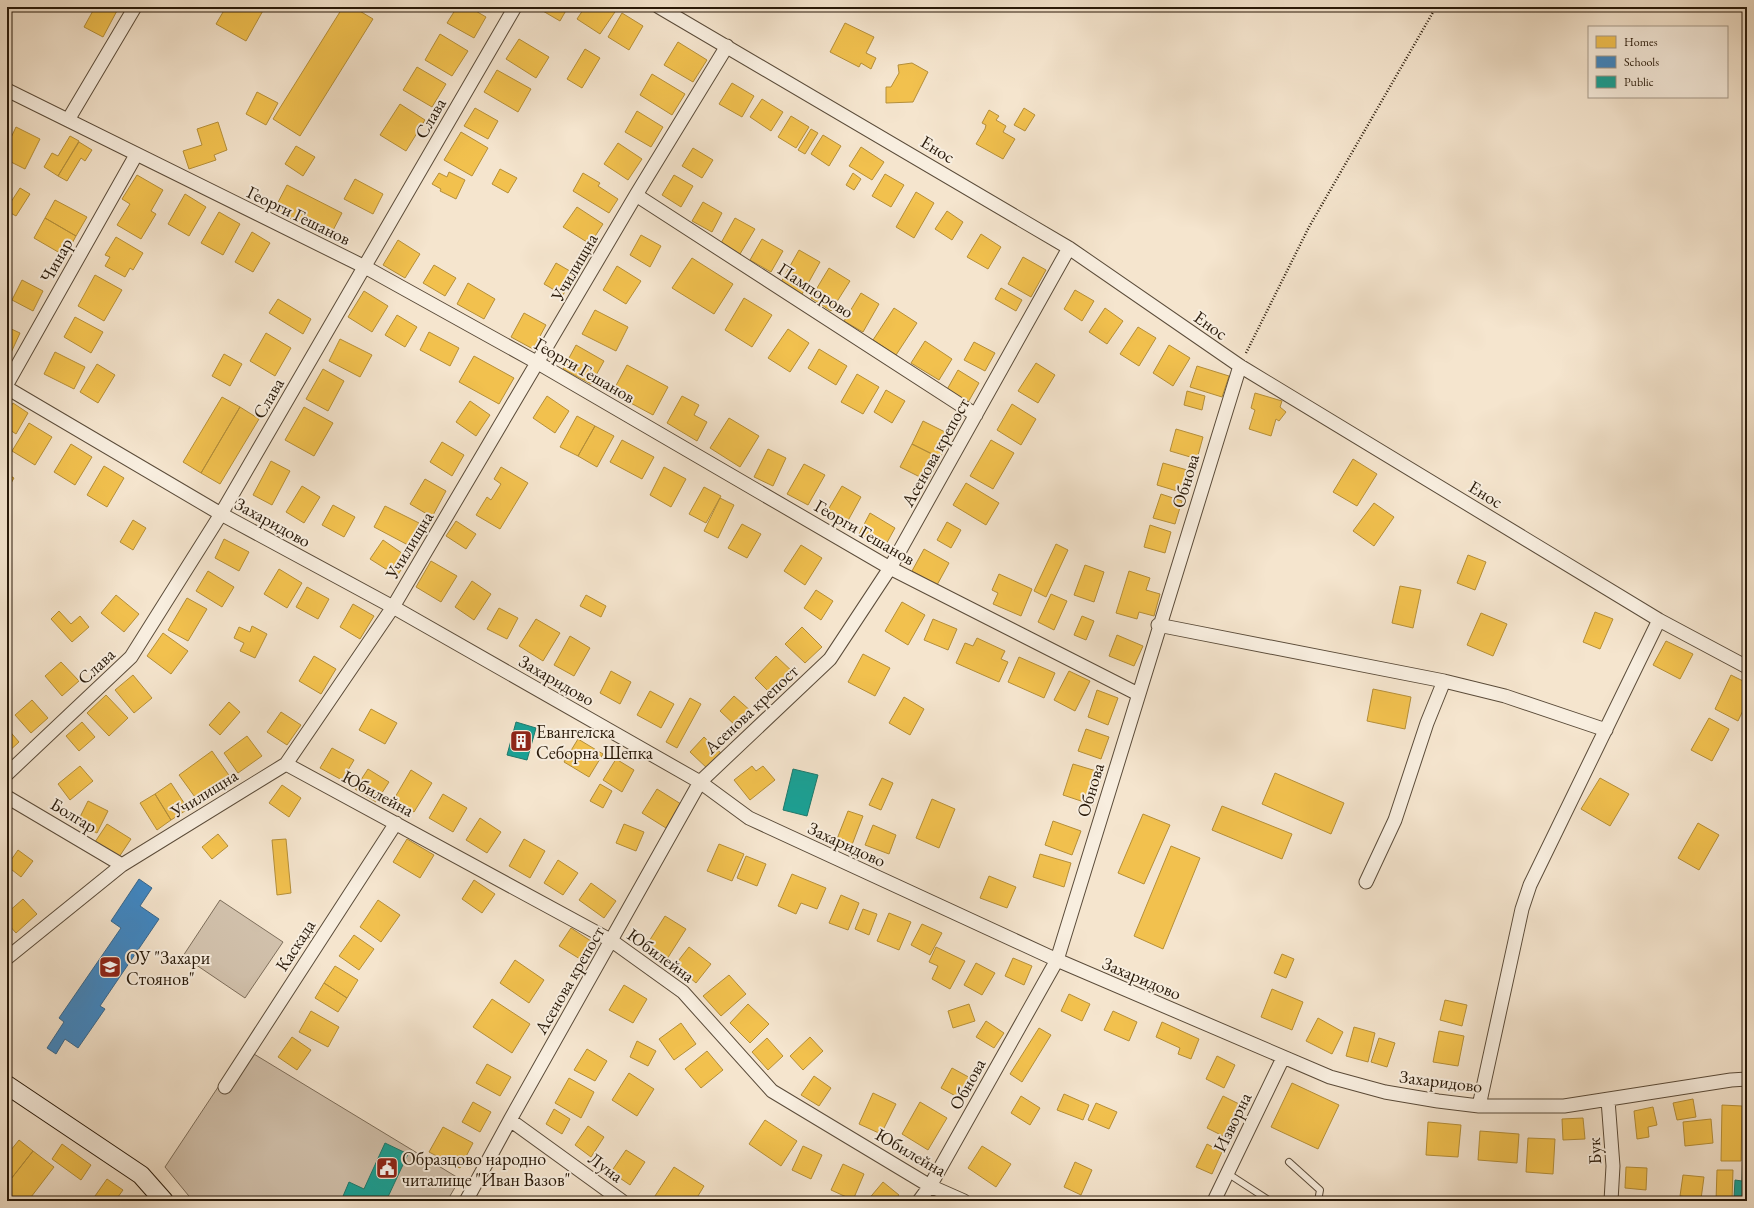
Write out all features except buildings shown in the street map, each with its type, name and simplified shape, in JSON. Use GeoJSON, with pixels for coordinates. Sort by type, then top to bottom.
{"type":"FeatureCollection","features":[{"type":"Feature","properties":{"kind":"main road"},"geometry":{"type":"LineString","coordinates":[[7,1085],[141,1175],[164,1201]]}},
{"type":"Feature","properties":{"kind":"street"},"geometry":{"type":"LineString","coordinates":[[68,120],[135,7]]}},
{"type":"Feature","properties":{"kind":"street","name":"Слава"},"geometry":{"type":"LineString","coordinates":[[7,774],[131,657],[221,514],[515,7]]}},
{"type":"Feature","properties":{"kind":"street","name":"Енос"},"geometry":{"type":"LineString","coordinates":[[659,7],[1069,248],[1240,366],[1659,620],[1744,663]]}},
{"type":"Feature","properties":{"kind":"street","name":"Училищна"},"geometry":{"type":"LineString","coordinates":[[7,958],[122,865],[286,764],[393,607],[636,195],[727,46]]}},
{"type":"Feature","properties":{"kind":"street","name":"Георги Гешанов"},"geometry":{"type":"LineString","coordinates":[[7,90],[365,267],[538,363],[890,568],[1138,694]]}},
{"type":"Feature","properties":{"kind":"street","name":"Чинар"},"geometry":{"type":"LineString","coordinates":[[7,384],[136,155]]}},
{"type":"Feature","properties":{"kind":"street","name":"Пампорово"},"geometry":{"type":"LineString","coordinates":[[636,195],[976,415]]}},
{"type":"Feature","properties":{"kind":"street","name":"Асенова крепост"},"geometry":{"type":"LineString","coordinates":[[466,1201],[700,782],[830,659],[890,568],[1069,248]]}},
{"type":"Feature","properties":{"kind":"street","name":"Обнова"},"geometry":{"type":"LineString","coordinates":[[919,1201],[930,1186],[1057,960],[1158,625],[1240,366]]}},
{"type":"Feature","properties":{"kind":"street","name":"Захаридово"},"geometry":{"type":"LineString","coordinates":[[7,388],[221,514],[393,607],[700,782],[749,818],[1057,960],[1330,1077],[1385,1092],[1479,1106],[1564,1106],[1731,1080],[1747,1079]]}},
{"type":"Feature","properties":{"kind":"street"},"geometry":{"type":"LineString","coordinates":[[1479,1106],[1522,909],[1530,885],[1659,620]]}},
{"type":"Feature","properties":{"kind":"street"},"geometry":{"type":"LineString","coordinates":[[1158,625],[1444,681],[1505,696],[1606,730]]}},
{"type":"Feature","properties":{"kind":"street"},"geometry":{"type":"LineString","coordinates":[[1366,882],[1395,820],[1427,723],[1444,681]]}},
{"type":"Feature","properties":{"kind":"street","name":"Юбилейна"},"geometry":{"type":"LineString","coordinates":[[286,764],[612,941],[683,992],[772,1091],[930,1186],[964,1201]]}},
{"type":"Feature","properties":{"kind":"street","name":"Болгар"},"geometry":{"type":"LineString","coordinates":[[7,797],[122,865]]}},
{"type":"Feature","properties":{"kind":"street","name":"Каскада"},"geometry":{"type":"LineString","coordinates":[[225,1087],[396,823]]}},
{"type":"Feature","properties":{"kind":"street","name":"Изворна"},"geometry":{"type":"LineString","coordinates":[[1214,1201],[1283,1058]]}},
{"type":"Feature","properties":{"kind":"street","name":"Бук"},"geometry":{"type":"LineString","coordinates":[[1608,1100],[1613,1166],[1612,1201]]}},
{"type":"Feature","properties":{"kind":"street","name":"Луна"},"geometry":{"type":"LineString","coordinates":[[510,1120],[622,1201]]}},
{"type":"Feature","properties":{"kind":"lane"},"geometry":{"type":"LineString","coordinates":[[1289,1162],[1320,1190],[1318,1201]]}},
{"type":"Feature","properties":{"kind":"lane"},"geometry":{"type":"LineString","coordinates":[[1227,1173],[1270,1201]]}},
{"type":"Feature","properties":{"kind":"path"},"geometry":{"type":"LineString","coordinates":[[1240,366],[1309,227],[1436,7]]}},
{"type":"Feature","properties":{"kind":"shaded area"},"geometry":{"type":"Polygon","coordinates":[[[220,900],[283,942],[245,998],[183,956],[220,900]]]}},
{"type":"Feature","properties":{"kind":"shaded area"},"geometry":{"type":"Polygon","coordinates":[[[244,1048],[460,1179],[447,1201],[193,1201],[165,1167],[244,1048]]]}},
{"type":"Feature","properties":{"kind":"place","name":"Евангелска Себорна Шепка"},"geometry":{"type":"Point","coordinates":[521,741]}},
{"type":"Feature","properties":{"kind":"place","name":"ОУ \"Захари Стоянов\""},"geometry":{"type":"Point","coordinates":[110,967]}},
{"type":"Feature","properties":{"kind":"place","name":"Образцово народно читалище \"Иван Вазов\""},"geometry":{"type":"Point","coordinates":[387,1168]}}]}
